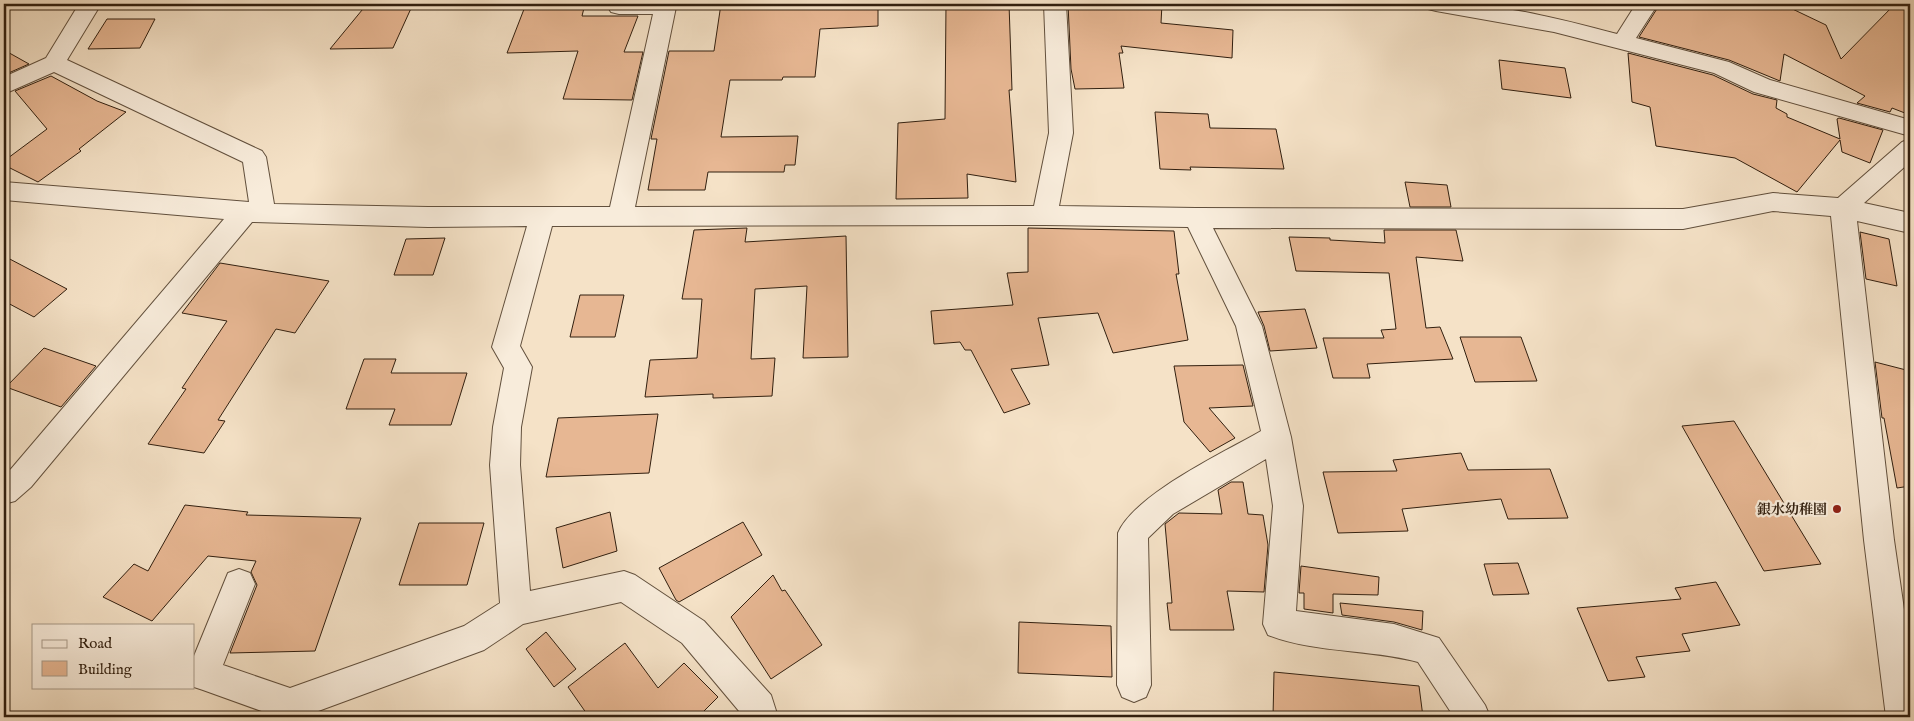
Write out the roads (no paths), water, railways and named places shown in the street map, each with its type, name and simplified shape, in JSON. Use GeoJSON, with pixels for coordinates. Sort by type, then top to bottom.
{"type":"FeatureCollection","features":[{"type":"Feature","properties":{"kind":"street"},"geometry":{"type":"LineString","coordinates":[[4,86],[54,63],[90,4]]}},
{"type":"Feature","properties":{"kind":"street"},"geometry":{"type":"LineString","coordinates":[[620,4],[619,8],[665,7],[621,216]]}},
{"type":"Feature","properties":{"kind":"street"},"geometry":{"type":"LineString","coordinates":[[1046,215],[1061,132],[1055,4]]}},
{"type":"Feature","properties":{"kind":"street"},"geometry":{"type":"LineString","coordinates":[[1436,4],[1554,25],[1721,67],[1762,86],[1910,128]]}},
{"type":"Feature","properties":{"kind":"street"},"geometry":{"type":"LineString","coordinates":[[1623,42],[1647,4]]}},
{"type":"Feature","properties":{"kind":"street"},"geometry":{"type":"LineString","coordinates":[[4,491],[21,478],[254,212],[254,157],[54,63]]}},
{"type":"Feature","properties":{"kind":"street"},"geometry":{"type":"LineString","coordinates":[[1844,208],[1910,148]]}},
{"type":"Feature","properties":{"kind":"street"},"geometry":{"type":"LineString","coordinates":[[4,190],[254,212],[428,217],[1046,215],[1196,218],[1682,219],[1773,202],[1844,208],[1910,223]]}},
{"type":"Feature","properties":{"kind":"street"},"geometry":{"type":"LineString","coordinates":[[1844,208],[1879,540],[1903,717]]}},
{"type":"Feature","properties":{"kind":"street"},"geometry":{"type":"LineString","coordinates":[[516,610],[504,465],[507,427],[518,367],[506,347],[542,217]]}},
{"type":"Feature","properties":{"kind":"street"},"geometry":{"type":"LineString","coordinates":[[1196,218],[1250,326],[1278,437],[1288,506],[1279,624],[1338,634],[1394,640],[1428,649],[1474,717]]}},
{"type":"Feature","properties":{"kind":"street"},"geometry":{"type":"LineString","coordinates":[[1134,685],[1133,533],[1162,504],[1278,437]]}},
{"type":"Feature","properties":{"kind":"street"},"geometry":{"type":"LineString","coordinates":[[239,584],[202,674],[290,705],[473,639],[516,610],[624,586],[693,632],[759,707],[761,717]]}},
{"type":"Feature","properties":{"kind":"place","name":"銀水幼稚園"},"geometry":{"type":"Point","coordinates":[1837,509]}}]}
